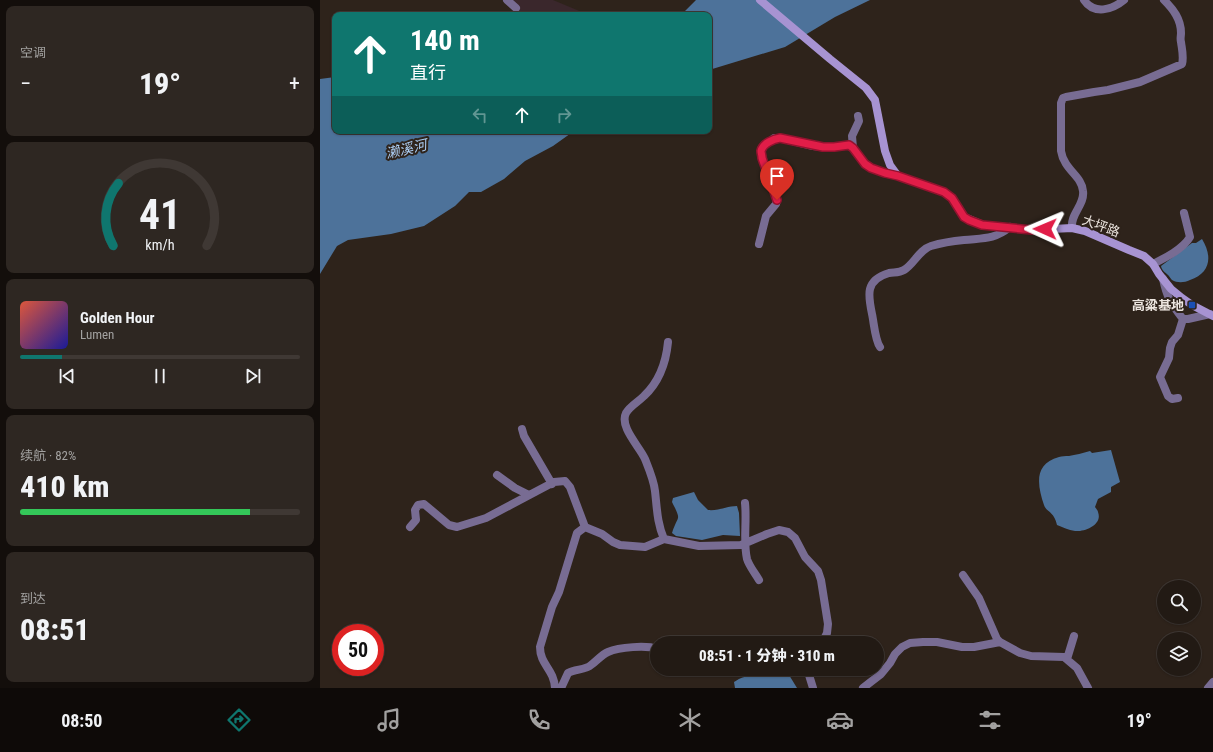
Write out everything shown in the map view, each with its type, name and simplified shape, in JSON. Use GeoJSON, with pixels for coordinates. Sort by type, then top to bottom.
{"type":"FeatureCollection","features":[{"type":"Feature","properties":{"kind":"main road"},"geometry":{"type":"LineString","coordinates":[[760,0],[866,88],[875,100],[890,165],[898,176]]}},
{"type":"Feature","properties":{"kind":"main road","name":"大坪路"},"geometry":{"type":"LineString","coordinates":[[898,176],[944,192],[952,198],[964,217],[982,225],[1032,230],[1072,228],[1085,231],[1144,256],[1153,264],[1171,290],[1211,315]]}},
{"type":"Feature","properties":{"kind":"street"},"geometry":{"type":"LineString","coordinates":[[507,0],[516,8]]}},
{"type":"Feature","properties":{"kind":"street"},"geometry":{"type":"LineString","coordinates":[[1084,0],[1088,5],[1104,10],[1110,9],[1124,0]]}},
{"type":"Feature","properties":{"kind":"street"},"geometry":{"type":"LineString","coordinates":[[1072,228],[1071,223],[1073,216],[1083,198],[1084,192],[1078,178],[1068,169],[1062,158],[1061,103],[1063,98],[1113,89],[1140,82],[1182,64],[1184,58],[1180,40],[1180,24],[1175,11],[1164,0]]}},
{"type":"Feature","properties":{"kind":"street"},"geometry":{"type":"LineString","coordinates":[[853,148],[852,136],[858,121],[858,116]]}},
{"type":"Feature","properties":{"kind":"street"},"geometry":{"type":"LineString","coordinates":[[759,244],[766,216],[776,204],[777,200],[762,158],[761,151],[764,146],[774,138],[780,138],[813,146],[834,147],[849,145],[865,164],[871,168],[898,176]]}},
{"type":"Feature","properties":{"kind":"street"},"geometry":{"type":"LineString","coordinates":[[1153,264],[1175,251],[1190,238],[1184,213]]}},
{"type":"Feature","properties":{"kind":"street"},"geometry":{"type":"LineString","coordinates":[[880,346],[877,343],[868,295],[871,284],[874,281],[889,273],[902,271],[909,266],[925,249],[931,246],[965,240],[988,239],[1000,234],[1010,227]]}},
{"type":"Feature","properties":{"kind":"street"},"geometry":{"type":"LineString","coordinates":[[1163,279],[1168,297],[1172,305],[1183,319]]}},
{"type":"Feature","properties":{"kind":"street"},"geometry":{"type":"LineString","coordinates":[[1183,319],[1211,315]]}},
{"type":"Feature","properties":{"kind":"street"},"geometry":{"type":"LineString","coordinates":[[1178,398],[1172,399],[1168,396],[1160,376],[1169,358],[1172,342],[1178,336],[1183,319]]}},
{"type":"Feature","properties":{"kind":"street"},"geometry":{"type":"LineString","coordinates":[[664,539],[659,527],[655,505],[655,490],[650,473],[645,458],[625,426],[625,421],[626,414],[651,389],[664,367],[668,342]]}},
{"type":"Feature","properties":{"kind":"street"},"geometry":{"type":"LineString","coordinates":[[522,429],[524,436],[552,484]]}},
{"type":"Feature","properties":{"kind":"street"},"geometry":{"type":"LineString","coordinates":[[497,475],[515,488],[529,495]]}},
{"type":"Feature","properties":{"kind":"street"},"geometry":{"type":"LineString","coordinates":[[410,526],[416,520],[415,510],[418,505],[424,504],[449,525],[457,527],[486,518],[552,484],[565,481],[570,487],[585,527],[602,534],[620,545],[645,547],[664,539],[711,547],[741,545],[779,530],[788,532],[795,538],[806,557],[818,571],[821,580],[828,624],[826,636]]}},
{"type":"Feature","properties":{"kind":"street"},"geometry":{"type":"LineString","coordinates":[[745,503],[747,515],[747,559],[760,580]]}},
{"type":"Feature","properties":{"kind":"street"},"geometry":{"type":"LineString","coordinates":[[555,688],[554,676],[540,653],[541,642],[552,607],[559,592],[577,533],[585,527]]}},
{"type":"Feature","properties":{"kind":"street"},"geometry":{"type":"LineString","coordinates":[[963,575],[979,598],[997,639],[1000,642],[1020,653],[1031,656],[1064,657],[1077,668],[1088,688]]}},
{"type":"Feature","properties":{"kind":"street"},"geometry":{"type":"LineString","coordinates":[[1067,659],[1074,636]]}},
{"type":"Feature","properties":{"kind":"street"},"geometry":{"type":"LineString","coordinates":[[864,688],[881,674],[895,654],[902,647],[910,643],[937,642],[962,647],[974,647],[1000,642]]}},
{"type":"Feature","properties":{"kind":"street"},"geometry":{"type":"LineString","coordinates":[[558,688],[562,686],[568,672],[591,666],[601,656],[608,652],[650,647]]}},
{"type":"Feature","properties":{"kind":"street"},"geometry":{"type":"LineString","coordinates":[[809,676],[813,688]]}},
{"type":"Feature","properties":{"kind":"street"},"geometry":{"type":"LineString","coordinates":[[1208,688],[1213,682]]}},
{"type":"Feature","properties":{"kind":"shaded area"},"geometry":{"type":"Polygon","coordinates":[[[553,0],[582,12],[514,12],[512,1],[553,0]]]}},
{"type":"Feature","properties":{"kind":"water"},"geometry":{"type":"Polygon","coordinates":[[[696,0],[870,0],[835,17],[785,47],[712,69],[712,12],[684,12],[696,0]]]}},
{"type":"Feature","properties":{"kind":"water","name":"濑溪河"},"geometry":{"type":"Polygon","coordinates":[[[332,77],[332,134],[570,134],[553,146],[525,161],[504,179],[481,192],[469,192],[455,206],[424,226],[391,234],[348,240],[337,246],[320,274],[320,79],[332,77]]]}},
{"type":"Feature","properties":{"kind":"water"},"geometry":{"type":"Polygon","coordinates":[[[1202,239],[1208,252],[1208,264],[1205,269],[1197,277],[1188,281],[1178,282],[1172,280],[1161,266],[1192,243],[1196,243],[1202,239]]]}},
{"type":"Feature","properties":{"kind":"water"},"geometry":{"type":"Polygon","coordinates":[[[1111,450],[1120,482],[1111,487],[1111,492],[1098,499],[1095,507],[1098,511],[1098,521],[1092,527],[1079,531],[1070,530],[1057,525],[1052,514],[1045,507],[1040,490],[1039,482],[1041,470],[1045,464],[1060,457],[1090,451],[1092,453],[1111,450]]]}},
{"type":"Feature","properties":{"kind":"water"},"geometry":{"type":"Polygon","coordinates":[[[694,492],[698,500],[708,510],[737,506],[739,513],[740,536],[723,535],[702,540],[676,536],[672,533],[678,518],[672,502],[673,498],[694,492]]]}},
{"type":"Feature","properties":{"kind":"water"},"geometry":{"type":"Polygon","coordinates":[[[749,676],[790,676],[797,688],[735,688],[734,682],[740,679],[749,676]]]}},
{"type":"Feature","properties":{"kind":"place","name":"高粱基地"},"geometry":{"type":"Point","coordinates":[1192,305]}},
{"type":"Feature","properties":{"kind":"route"},"geometry":{"type":"LineString","coordinates":[[777,200],[762,158],[761,151],[764,146],[774,138],[823,147],[849,145],[865,164],[871,168],[944,192],[952,198],[964,217],[982,225],[1032,230],[1045,229]]}}]}
